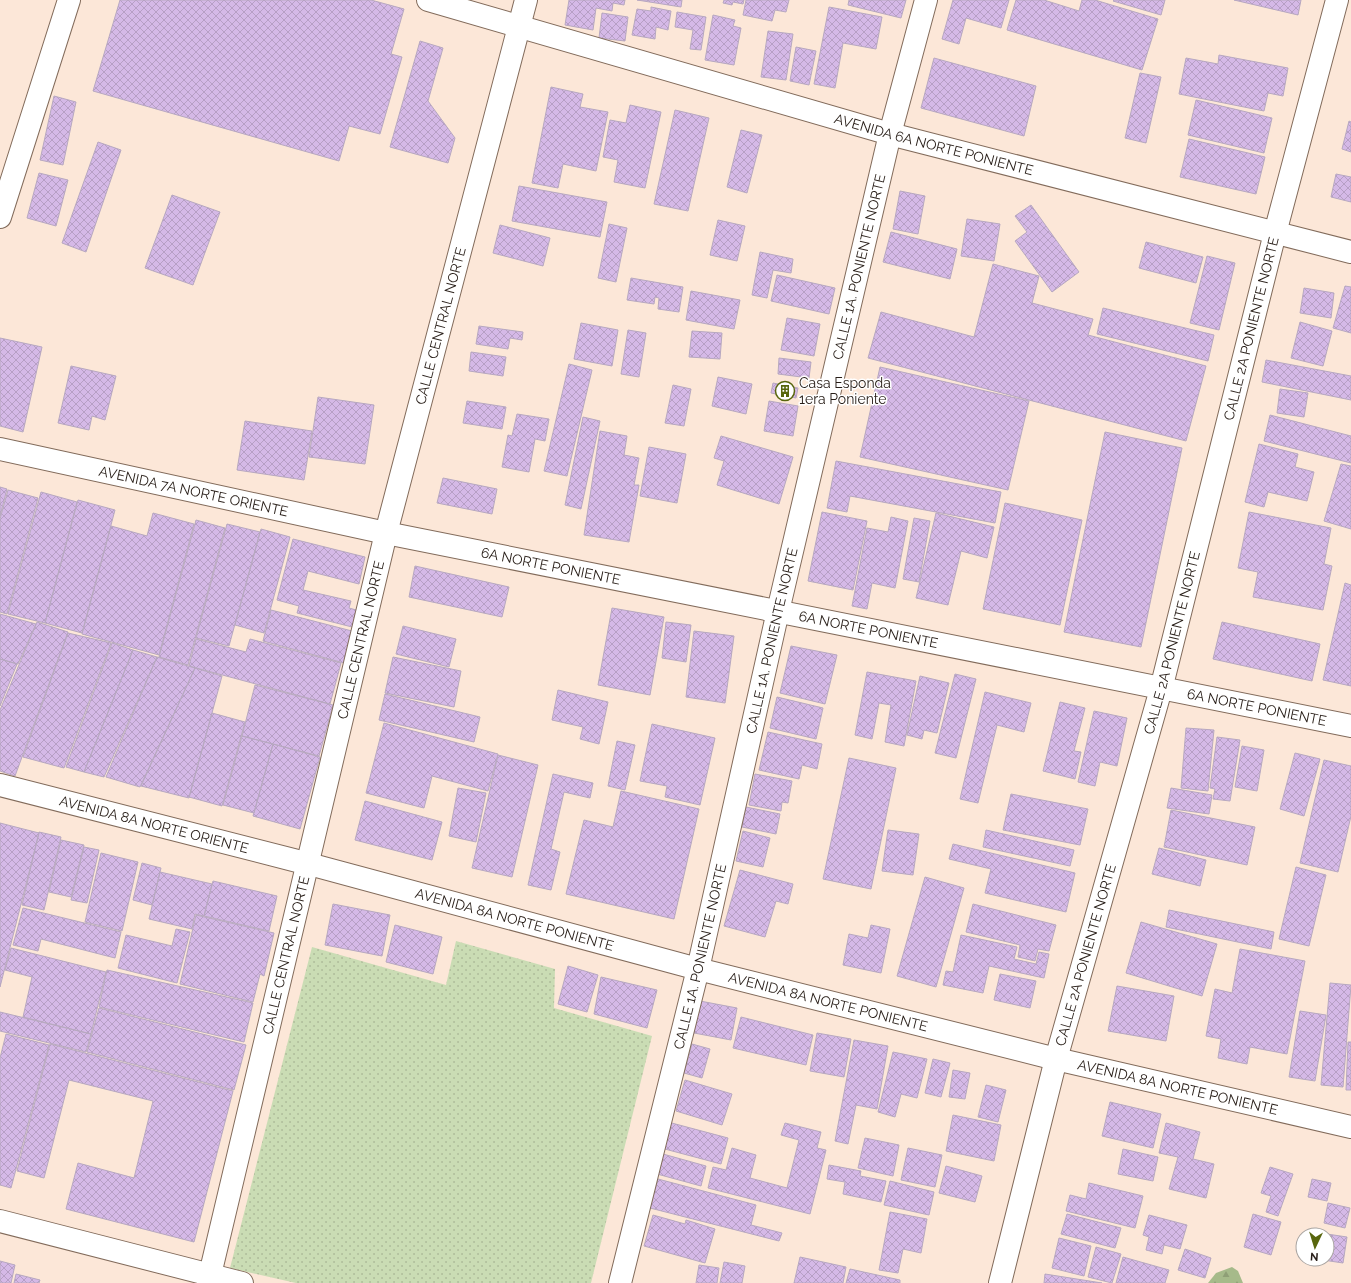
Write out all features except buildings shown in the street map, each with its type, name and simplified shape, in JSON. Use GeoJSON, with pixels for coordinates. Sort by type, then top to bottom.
{"type":"FeatureCollection","features":[{"type":"Feature","properties":{"kind":"street"},"geometry":{"type":"LineString","coordinates":[[0,217],[69,0]]}},
{"type":"Feature","properties":{"kind":"street","name":"AVENIDA 6A NORTE PONIENTE"},"geometry":{"type":"LineString","coordinates":[[428,0],[890,134],[1351,252]]}},
{"type":"Feature","properties":{"kind":"street","name":"CALLE CENTRAL NORTE"},"geometry":{"type":"LineString","coordinates":[[209,1279],[309,864],[386,533],[526,0]]}},
{"type":"Feature","properties":{"kind":"street","name":"CALLE 1A. PONIENTE NORTE"},"geometry":{"type":"LineString","coordinates":[[620,1283],[698,969],[778,611],[890,134],[926,0]]}},
{"type":"Feature","properties":{"kind":"street","name":"CALLE 2A PONIENTE NORTE"},"geometry":{"type":"LineString","coordinates":[[1000,1283],[1056,1059],[1161,689],[1275,233],[1337,0]]}},
{"type":"Feature","properties":{"kind":"street","name":"AVENIDA 7A NORTE ORIENTE"},"geometry":{"type":"LineString","coordinates":[[0,449],[386,533]]}},
{"type":"Feature","properties":{"kind":"street","name":"6A NORTE PONIENTE"},"geometry":{"type":"LineString","coordinates":[[386,533],[1351,726]]}},
{"type":"Feature","properties":{"kind":"street","name":"AVENIDA 8A NORTE ORIENTE"},"geometry":{"type":"LineString","coordinates":[[0,785],[309,864]]}},
{"type":"Feature","properties":{"kind":"street","name":"AVENIDA 8A NORTE PONIENTE"},"geometry":{"type":"LineString","coordinates":[[309,864],[698,969],[1056,1059],[1351,1127]]}},
{"type":"Feature","properties":{"kind":"street"},"geometry":{"type":"LineString","coordinates":[[0,1221],[209,1279],[242,1283]]}},
{"type":"Feature","properties":{"kind":"green space"},"geometry":{"type":"Polygon","coordinates":[[[456,941],[555,969],[554,1008],[652,1036],[591,1283],[296,1283],[230,1268],[312,947],[446,985],[456,941]]]}},
{"type":"Feature","properties":{"kind":"green space"},"geometry":{"type":"Polygon","coordinates":[[[1232,1267],[1238,1271],[1243,1283],[1208,1283],[1216,1273],[1232,1267]]]}},
{"type":"Feature","properties":{"kind":"place","name":"Casa Esponda 1era Poniente"},"geometry":{"type":"Point","coordinates":[785,391]}}]}
